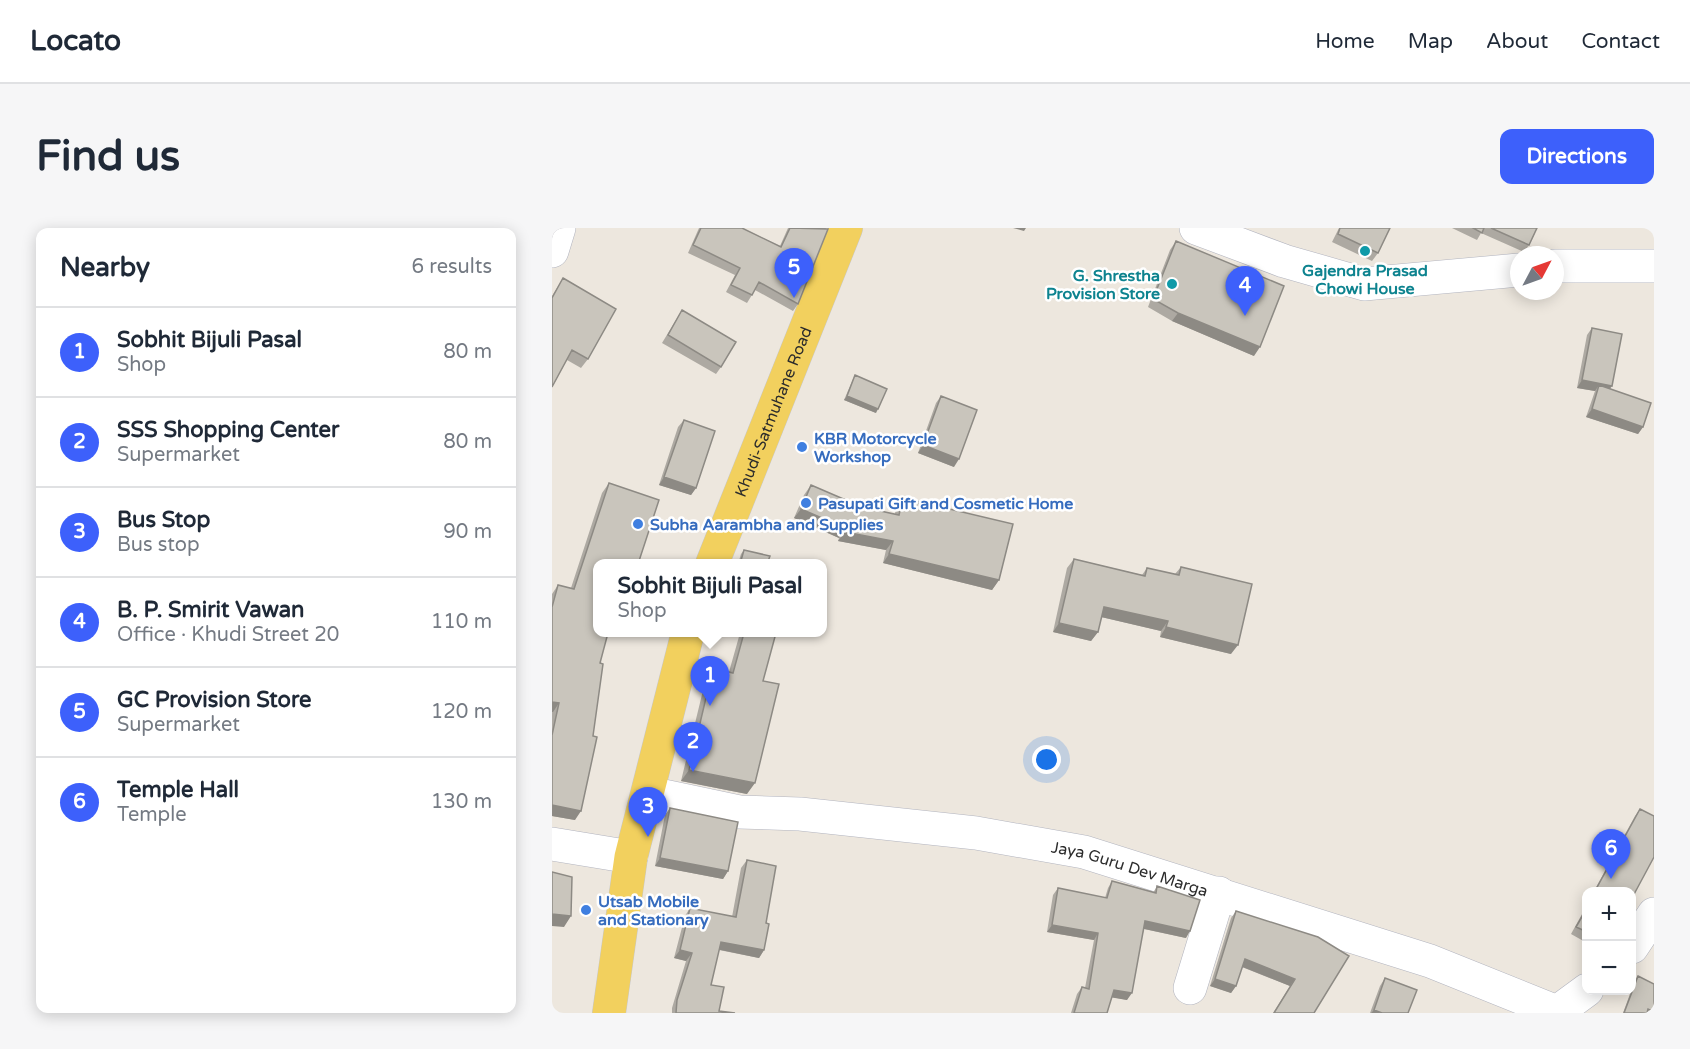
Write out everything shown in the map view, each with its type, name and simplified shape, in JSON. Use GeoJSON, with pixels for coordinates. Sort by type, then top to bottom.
{"type":"FeatureCollection","features":[{"type":"Feature","properties":{"kind":"main road","name":"Khudi-Satmuhane Road"},"geometry":{"type":"LineString","coordinates":[[714,559],[846,228]]}},
{"type":"Feature","properties":{"kind":"main road"},"geometry":{"type":"LineString","coordinates":[[609,1013],[631,857],[649,793],[662,727],[687,637]]}},
{"type":"Feature","properties":{"kind":"street"},"geometry":{"type":"LineString","coordinates":[[552,251],[559,228]]}},
{"type":"Feature","properties":{"kind":"street"},"geometry":{"type":"LineString","coordinates":[[1196,228],[1284,261],[1364,284],[1510,271]]}},
{"type":"Feature","properties":{"kind":"street"},"geometry":{"type":"LineString","coordinates":[[1564,266],[1654,266]]}},
{"type":"Feature","properties":{"kind":"street","name":"Jaya Guru Dev Marga"},"geometry":{"type":"LineString","coordinates":[[649,793],[740,812],[800,814],[976,833],[1084,852],[1430,961],[1557,1012],[1582,994]]}},
{"type":"Feature","properties":{"kind":"street"},"geometry":{"type":"LineString","coordinates":[[552,844],[631,857]]}},
{"type":"Feature","properties":{"kind":"street"},"geometry":{"type":"LineString","coordinates":[[1190,988],[1220,893]]}},
{"type":"Feature","properties":{"kind":"street"},"geometry":{"type":"LineString","coordinates":[[1636,941],[1654,914]]}},
{"type":"Feature","properties":{"kind":"street"},"geometry":{"type":"LineString","coordinates":[[1593,1013],[1602,995]]}},
{"type":"Feature","properties":{"kind":"building"},"geometry":{"type":"Polygon","coordinates":[[[701,228],[742,228],[781,247],[790,228],[828,229],[798,304],[759,282],[752,295],[731,285],[740,268],[693,245],[701,228]]]}},
{"type":"Feature","properties":{"kind":"building","name":"Gajendra Prasad Chowi House"},"geometry":{"type":"Polygon","coordinates":[[[1340,228],[1390,228],[1378,253],[1338,234],[1340,228]]]}},
{"type":"Feature","properties":{"kind":"building"},"geometry":{"type":"Polygon","coordinates":[[[1473,228],[1484,228],[1482,233],[1473,228]]]}},
{"type":"Feature","properties":{"kind":"building"},"geometry":{"type":"Polygon","coordinates":[[[1491,228],[1537,228],[1529,245],[1491,228]]]}},
{"type":"Feature","properties":{"kind":"building"},"geometry":{"type":"Polygon","coordinates":[[[1176,241],[1284,286],[1260,347],[1178,313],[1153,299],[1176,241]]]}},
{"type":"Feature","properties":{"kind":"building"},"geometry":{"type":"Polygon","coordinates":[[[563,278],[616,309],[588,359],[572,350],[552,387],[552,298],[563,278]]]}},
{"type":"Feature","properties":{"kind":"building"},"geometry":{"type":"Polygon","coordinates":[[[682,310],[736,342],[721,367],[668,335],[682,310]]]}},
{"type":"Feature","properties":{"kind":"building"},"geometry":{"type":"Polygon","coordinates":[[[1592,328],[1622,334],[1612,386],[1582,380],[1592,328]]]}},
{"type":"Feature","properties":{"kind":"building"},"geometry":{"type":"Polygon","coordinates":[[[855,375],[887,389],[878,409],[847,396],[855,375]]]}},
{"type":"Feature","properties":{"kind":"building"},"geometry":{"type":"Polygon","coordinates":[[[1599,385],[1651,403],[1643,427],[1592,409],[1599,385]]]}},
{"type":"Feature","properties":{"kind":"building"},"geometry":{"type":"Polygon","coordinates":[[[941,396],[977,410],[959,459],[923,445],[941,396]]]}},
{"type":"Feature","properties":{"kind":"building"},"geometry":{"type":"Polygon","coordinates":[[[684,420],[715,431],[696,488],[664,477],[684,420]]]}},
{"type":"Feature","properties":{"kind":"building"},"geometry":{"type":"Polygon","coordinates":[[[609,483],[659,500],[640,559],[593,559],[593,637],[607,637],[600,663],[603,664],[593,736],[597,737],[581,811],[552,805],[552,735],[559,703],[552,702],[552,607],[558,585],[574,589],[609,483]]]}},
{"type":"Feature","properties":{"kind":"building"},"geometry":{"type":"Polygon","coordinates":[[[811,485],[862,507],[899,515],[903,498],[1013,524],[999,580],[889,554],[893,541],[845,532],[845,528],[801,509],[811,485]]]}},
{"type":"Feature","properties":{"kind":"building"},"geometry":{"type":"Polygon","coordinates":[[[744,550],[770,556],[769,559],[741,559],[744,550]]]}},
{"type":"Feature","properties":{"kind":"building"},"geometry":{"type":"Polygon","coordinates":[[[1074,559],[1145,576],[1147,568],[1179,575],[1181,567],[1252,584],[1238,645],[1166,627],[1168,621],[1104,607],[1098,632],[1059,623],[1074,559]]]}},
{"type":"Feature","properties":{"kind":"building"},"geometry":{"type":"Polygon","coordinates":[[[743,637],[775,637],[763,681],[779,684],[755,783],[689,770],[713,668],[733,673],[743,637]]]}},
{"type":"Feature","properties":{"kind":"building"},"geometry":{"type":"Polygon","coordinates":[[[670,808],[738,822],[728,871],[660,858],[670,808]]]}},
{"type":"Feature","properties":{"kind":"building"},"geometry":{"type":"Polygon","coordinates":[[[1640,809],[1654,816],[1654,857],[1636,891],[1636,887],[1597,887],[1640,809]]]}},
{"type":"Feature","properties":{"kind":"building"},"geometry":{"type":"Polygon","coordinates":[[[747,860],[776,866],[766,923],[769,924],[764,950],[721,942],[711,985],[724,987],[719,1011],[735,1013],[676,1013],[677,1000],[692,953],[680,950],[690,908],[736,917],[747,860]]]}},
{"type":"Feature","properties":{"kind":"building"},"geometry":{"type":"Polygon","coordinates":[[[552,872],[572,877],[571,916],[552,914],[552,872]]]}},
{"type":"Feature","properties":{"kind":"building"},"geometry":{"type":"Polygon","coordinates":[[[1112,881],[1156,893],[1157,886],[1200,900],[1190,931],[1145,921],[1132,993],[1114,990],[1107,1013],[1074,1013],[1082,987],[1089,989],[1098,933],[1052,925],[1058,888],[1107,898],[1112,881]]]}},
{"type":"Feature","properties":{"kind":"building"},"geometry":{"type":"Polygon","coordinates":[[[1236,911],[1318,937],[1349,956],[1314,1013],[1274,1013],[1295,979],[1245,959],[1236,986],[1215,979],[1236,911]]]}},
{"type":"Feature","properties":{"kind":"building"},"geometry":{"type":"Polygon","coordinates":[[[1582,917],[1582,930],[1576,927],[1582,917]]]}},
{"type":"Feature","properties":{"kind":"building"},"geometry":{"type":"Polygon","coordinates":[[[1638,976],[1654,984],[1654,1006],[1652,1011],[1648,1009],[1647,1013],[1624,1013],[1631,995],[1636,995],[1638,976]]]}},
{"type":"Feature","properties":{"kind":"building"},"geometry":{"type":"Polygon","coordinates":[[[1385,978],[1417,990],[1408,1013],[1382,1013],[1374,1010],[1385,978]]]}},
{"type":"Feature","properties":{"kind":"place","name":"Gajendra Prasad Chowi House"},"geometry":{"type":"Point","coordinates":[1365,251]}},
{"type":"Feature","properties":{"kind":"place","name":"G. Shrestha Provision Store"},"geometry":{"type":"Point","coordinates":[1172,284]}},
{"type":"Feature","properties":{"kind":"place","name":"GC Provision Store"},"geometry":{"type":"Point","coordinates":[794,298]}},
{"type":"Feature","properties":{"kind":"place","name":"B. P. Smirit Vawan"},"geometry":{"type":"Point","coordinates":[1245,316]}},
{"type":"Feature","properties":{"kind":"place","name":"KBR Motorcycle Workshop"},"geometry":{"type":"Point","coordinates":[802,447]}},
{"type":"Feature","properties":{"kind":"place","name":"Pasupati Gift and Cosmetic Home"},"geometry":{"type":"Point","coordinates":[806,503]}},
{"type":"Feature","properties":{"kind":"place","name":"Subha Aarambha and Supplies"},"geometry":{"type":"Point","coordinates":[638,524]}},
{"type":"Feature","properties":{"kind":"place","name":"Sobhit Bijuli Pasal"},"geometry":{"type":"Point","coordinates":[710,706]}},
{"type":"Feature","properties":{"kind":"place","name":"SSS Shopping Center"},"geometry":{"type":"Point","coordinates":[693,772]}},
{"type":"Feature","properties":{"kind":"place","name":"Bus Stop"},"geometry":{"type":"Point","coordinates":[648,837]}},
{"type":"Feature","properties":{"kind":"place","name":"Temple Hall"},"geometry":{"type":"Point","coordinates":[1611,879]}},
{"type":"Feature","properties":{"kind":"place","name":"Utsab Mobile and Stationary"},"geometry":{"type":"Point","coordinates":[586,910]}}]}
